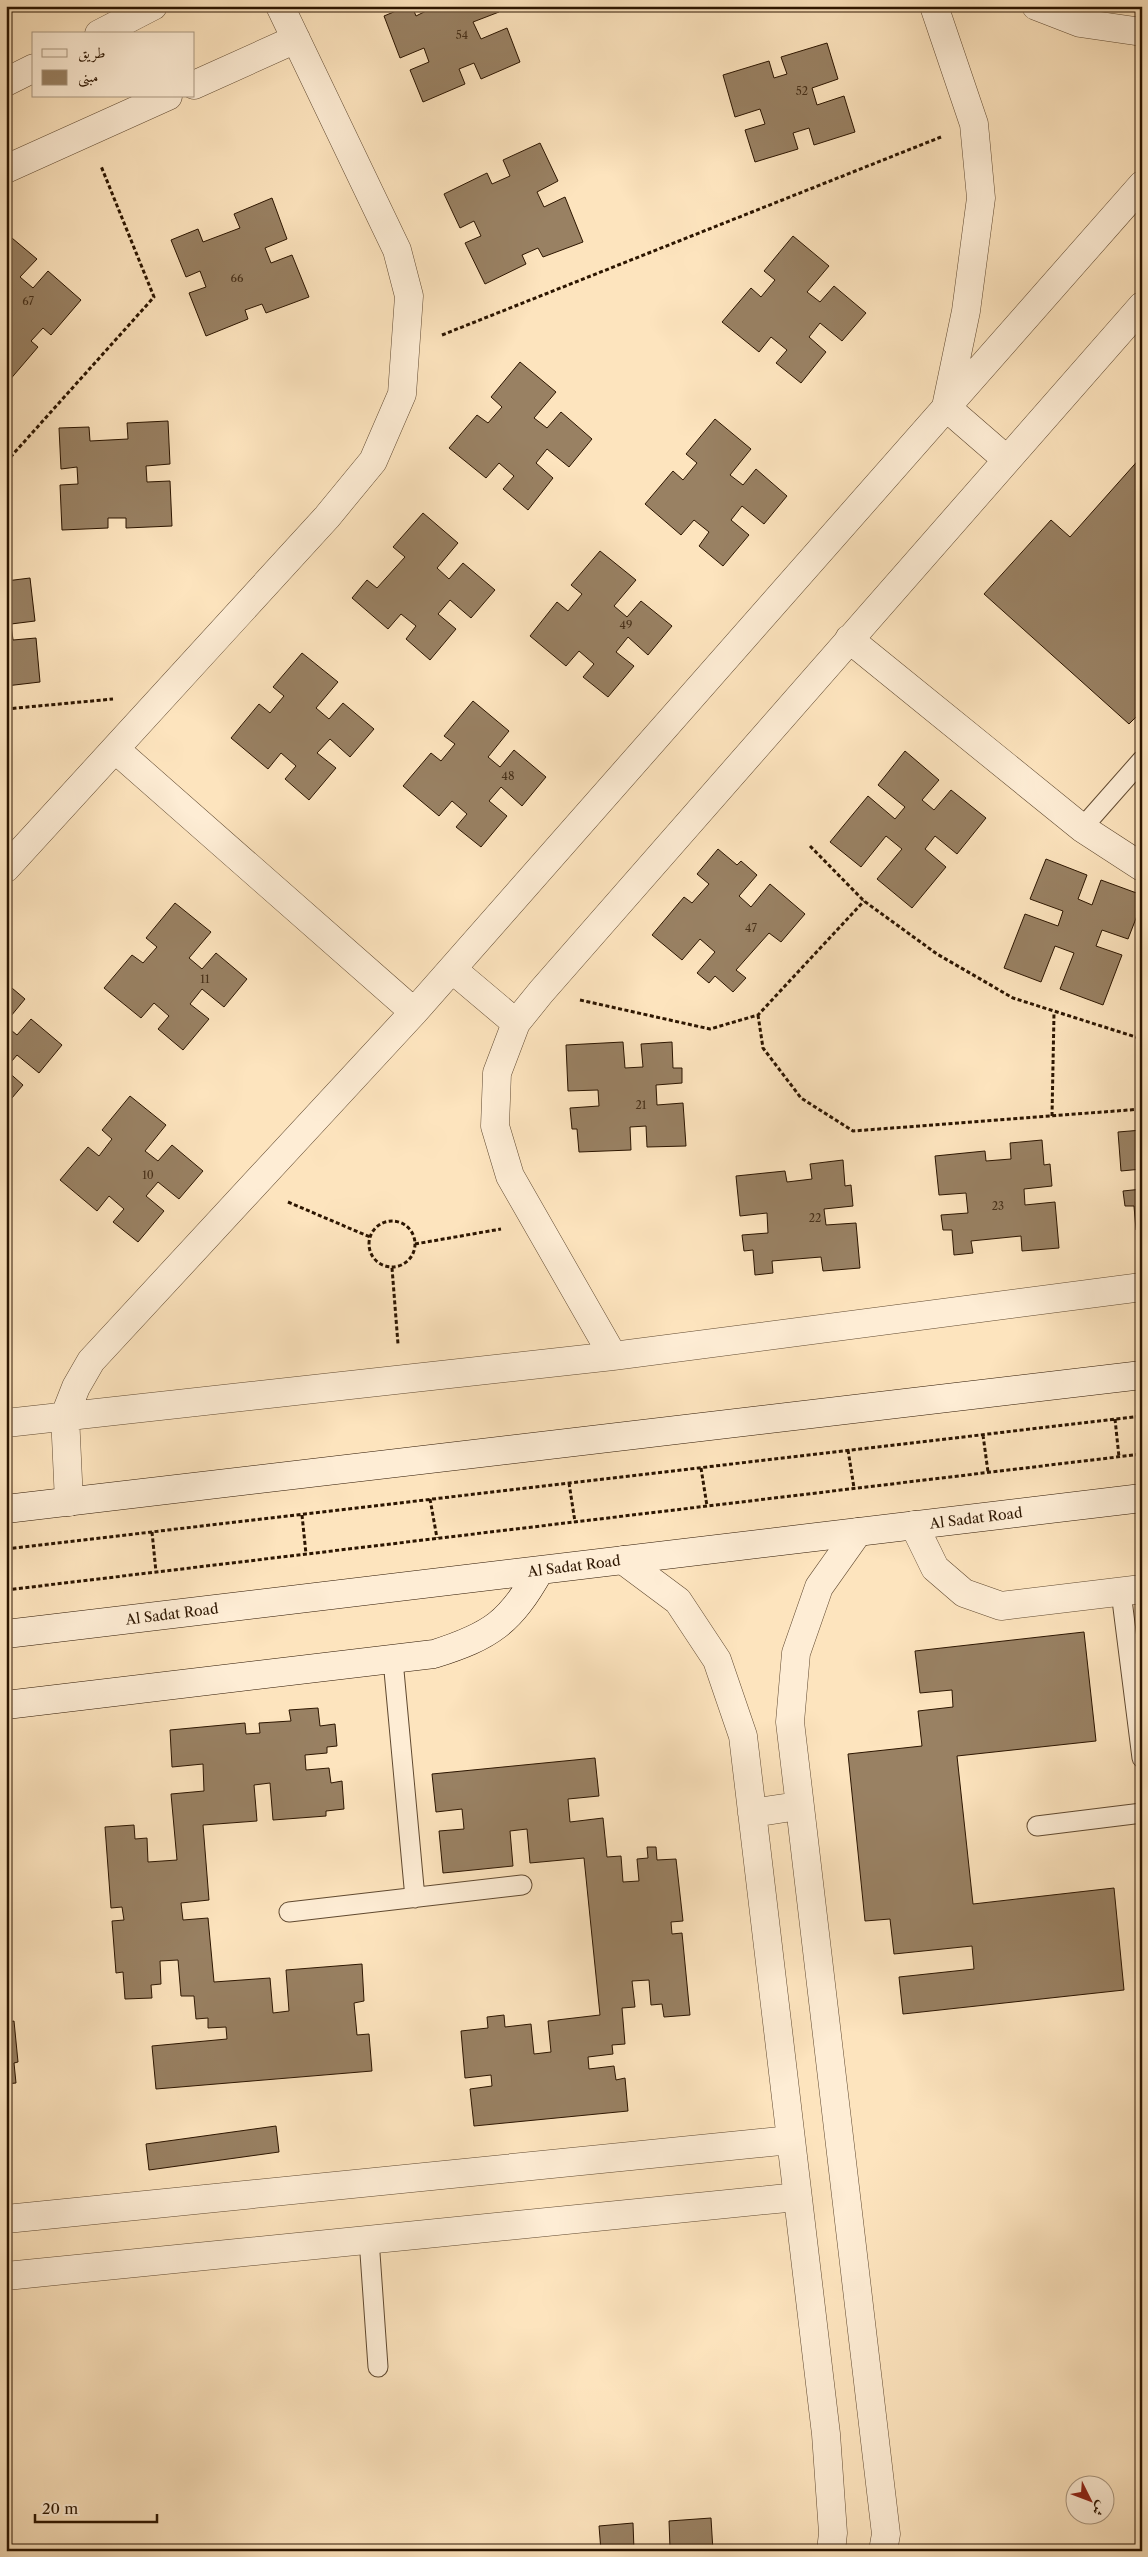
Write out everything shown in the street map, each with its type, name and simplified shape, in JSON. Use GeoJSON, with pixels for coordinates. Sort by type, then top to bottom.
{"type":"FeatureCollection","features":[{"type":"Feature","properties":{"kind":"street"},"geometry":{"type":"LineString","coordinates":[[104,32],[153,6]]}},
{"type":"Feature","properties":{"kind":"street"},"geometry":{"type":"LineString","coordinates":[[6,868],[163,694],[327,517],[373,461],[402,394],[409,296],[397,250],[280,6]]}},
{"type":"Feature","properties":{"kind":"street"},"geometry":{"type":"LineString","coordinates":[[934,6],[974,124],[981,198],[966,311],[946,407]]}},
{"type":"Feature","properties":{"kind":"street"},"geometry":{"type":"LineString","coordinates":[[1036,6],[1080,23],[1142,32]]}},
{"type":"Feature","properties":{"kind":"street"},"geometry":{"type":"LineString","coordinates":[[195,85],[296,39]]}},
{"type":"Feature","properties":{"kind":"street"},"geometry":{"type":"LineString","coordinates":[[6,82],[32,69]]}},
{"type":"Feature","properties":{"kind":"street"},"geometry":{"type":"LineString","coordinates":[[6,169],[164,98]]}},
{"type":"Feature","properties":{"kind":"street"},"geometry":{"type":"LineString","coordinates":[[69,1502],[65,1415],[76,1387],[91,1361],[414,1012],[1142,185]]}},
{"type":"Feature","properties":{"kind":"street"},"geometry":{"type":"LineString","coordinates":[[613,1356],[510,1176],[496,1126],[498,1073],[516,1023],[1006,459],[1142,306]]}},
{"type":"Feature","properties":{"kind":"street"},"geometry":{"type":"LineString","coordinates":[[946,407],[1006,459]]}},
{"type":"Feature","properties":{"kind":"street"},"geometry":{"type":"LineString","coordinates":[[849,639],[1082,828],[1142,868]]}},
{"type":"Feature","properties":{"kind":"street"},"geometry":{"type":"LineString","coordinates":[[115,749],[414,1012]]}},
{"type":"Feature","properties":{"kind":"street"},"geometry":{"type":"LineString","coordinates":[[452,969],[516,1023]]}},
{"type":"Feature","properties":{"kind":"street"},"geometry":{"type":"LineString","coordinates":[[6,1423],[613,1356],[1142,1287]]}},
{"type":"Feature","properties":{"kind":"street"},"geometry":{"type":"LineString","coordinates":[[6,1509],[1142,1375]]}},
{"type":"Feature","properties":{"kind":"street","name":"Al Sadat Road"},"geometry":{"type":"LineString","coordinates":[[6,1634],[1142,1498]]}},
{"type":"Feature","properties":{"kind":"street"},"geometry":{"type":"LineString","coordinates":[[914,1525],[935,1568],[964,1593],[1001,1606],[1131,1590]]}},
{"type":"Feature","properties":{"kind":"street"},"geometry":{"type":"LineString","coordinates":[[858,1532],[819,1587],[796,1653],[790,1722],[798,1806],[884,2524],[884,2551]]}},
{"type":"Feature","properties":{"kind":"street"},"geometry":{"type":"LineString","coordinates":[[623,1560],[678,1601],[718,1660],[744,1736],[826,2434],[833,2533],[831,2551]]}},
{"type":"Feature","properties":{"kind":"street"},"geometry":{"type":"LineString","coordinates":[[6,1705],[393,1660],[443,1651],[471,1642],[497,1627],[526,1595],[540,1570]]}},
{"type":"Feature","properties":{"kind":"street"},"geometry":{"type":"LineString","coordinates":[[752,1813],[798,1806]]}},
{"type":"Feature","properties":{"kind":"street"},"geometry":{"type":"LineString","coordinates":[[6,2219],[790,2140]]}},
{"type":"Feature","properties":{"kind":"street"},"geometry":{"type":"LineString","coordinates":[[6,2276],[798,2197]]}},
{"type":"Feature","properties":{"kind":"lane"},"geometry":{"type":"LineString","coordinates":[[1082,828],[1142,760]]}},
{"type":"Feature","properties":{"kind":"lane"},"geometry":{"type":"LineString","coordinates":[[1131,1590],[1142,1758]]}},
{"type":"Feature","properties":{"kind":"lane"},"geometry":{"type":"LineString","coordinates":[[393,1660],[415,1898]]}},
{"type":"Feature","properties":{"kind":"lane"},"geometry":{"type":"LineString","coordinates":[[1036,1826],[1142,1814]]}},
{"type":"Feature","properties":{"kind":"lane"},"geometry":{"type":"LineString","coordinates":[[289,1912],[522,1885]]}},
{"type":"Feature","properties":{"kind":"lane"},"geometry":{"type":"LineString","coordinates":[[369,2239],[378,2367]]}},
{"type":"Feature","properties":{"kind":"path"},"geometry":{"type":"LineString","coordinates":[[404,350],[974,124]]}},
{"type":"Feature","properties":{"kind":"path"},"geometry":{"type":"LineString","coordinates":[[6,462],[154,297],[88,132]]}},
{"type":"Feature","properties":{"kind":"path"},"geometry":{"type":"LineString","coordinates":[[6,709],[163,694]]}},
{"type":"Feature","properties":{"kind":"path"},"geometry":{"type":"LineString","coordinates":[[810,846],[864,900],[937,954],[1013,998],[1054,1013],[1142,1039]]}},
{"type":"Feature","properties":{"kind":"path"},"geometry":{"type":"LineString","coordinates":[[541,992],[710,1029],[758,1015],[864,900]]}},
{"type":"Feature","properties":{"kind":"path"},"geometry":{"type":"LineString","coordinates":[[1052,1116],[1054,1013]]}},
{"type":"Feature","properties":{"kind":"path"},"geometry":{"type":"LineString","coordinates":[[758,1015],[763,1048],[800,1098],[853,1131],[1142,1109]]}},
{"type":"Feature","properties":{"kind":"path"},"geometry":{"type":"LineString","coordinates":[[251,1186],[370,1237]]}},
{"type":"Feature","properties":{"kind":"path"},"geometry":{"type":"LineString","coordinates":[[396,1221],[406,1225],[413,1233],[415,1244],[412,1256],[404,1264],[392,1268],[382,1265],[373,1258],[368,1247],[370,1237],[376,1227],[385,1222],[396,1221]]}},
{"type":"Feature","properties":{"kind":"path"},"geometry":{"type":"LineString","coordinates":[[415,1244],[537,1223]]}},
{"type":"Feature","properties":{"kind":"path"},"geometry":{"type":"LineString","coordinates":[[392,1268],[401,1378]]}},
{"type":"Feature","properties":{"kind":"path"},"geometry":{"type":"LineString","coordinates":[[6,1549],[1142,1416]]}},
{"type":"Feature","properties":{"kind":"path"},"geometry":{"type":"LineString","coordinates":[[1114,1419],[1119,1457]]}},
{"type":"Feature","properties":{"kind":"path"},"geometry":{"type":"LineString","coordinates":[[983,1435],[988,1472]]}},
{"type":"Feature","properties":{"kind":"path"},"geometry":{"type":"LineString","coordinates":[[848,1450],[854,1488]]}},
{"type":"Feature","properties":{"kind":"path"},"geometry":{"type":"LineString","coordinates":[[6,1590],[1142,1454]]}},
{"type":"Feature","properties":{"kind":"path"},"geometry":{"type":"LineString","coordinates":[[701,1468],[707,1506]]}},
{"type":"Feature","properties":{"kind":"path"},"geometry":{"type":"LineString","coordinates":[[570,1483],[575,1522]]}},
{"type":"Feature","properties":{"kind":"path"},"geometry":{"type":"LineString","coordinates":[[430,1500],[438,1538]]}},
{"type":"Feature","properties":{"kind":"path"},"geometry":{"type":"LineString","coordinates":[[302,1514],[306,1554]]}},
{"type":"Feature","properties":{"kind":"path"},"geometry":{"type":"LineString","coordinates":[[152,1532],[156,1572]]}},
{"type":"Feature","properties":{"kind":"building"},"geometry":{"type":"Polygon","coordinates":[[[412,6],[416,16],[436,6],[497,6],[499,12],[473,22],[481,39],[507,28],[520,62],[481,79],[474,63],[459,69],[465,84],[423,102],[410,70],[429,62],[424,48],[400,58],[384,16],[412,6]]]}},
{"type":"Feature","properties":{"kind":"building"},"geometry":{"type":"Polygon","coordinates":[[[827,43],[838,79],[812,88],[817,105],[844,96],[855,132],[814,145],[809,128],[793,133],[798,149],[755,162],[745,130],[765,124],[760,109],[735,117],[723,75],[769,61],[774,78],[787,74],[781,57],[827,43]]]}},
{"type":"Feature","properties":{"kind":"building"},"geometry":{"type":"Polygon","coordinates":[[[540,143],[558,181],[537,192],[544,207],[565,197],[583,242],[543,257],[538,248],[522,255],[526,264],[485,284],[465,243],[481,236],[474,221],[460,228],[444,194],[487,173],[492,184],[510,176],[503,160],[540,143]]]}},
{"type":"Feature","properties":{"kind":"building"},"geometry":{"type":"Polygon","coordinates":[[[272,198],[287,239],[265,248],[271,263],[292,255],[309,297],[266,313],[262,304],[245,310],[248,319],[206,336],[189,293],[206,287],[200,271],[186,277],[171,240],[198,229],[203,242],[240,228],[234,214],[272,198]]]}},
{"type":"Feature","properties":{"kind":"building"},"geometry":{"type":"Polygon","coordinates":[[[6,233],[37,259],[20,277],[33,288],[48,271],[81,300],[51,335],[43,328],[31,341],[38,347],[8,382],[6,233]]]}},
{"type":"Feature","properties":{"kind":"building"},"geometry":{"type":"Polygon","coordinates":[[[793,236],[829,266],[807,292],[820,302],[834,286],[866,313],[842,341],[820,323],[809,337],[826,352],[801,383],[776,363],[787,350],[771,337],[759,352],[722,322],[751,288],[761,297],[775,280],[764,271],[793,236]]]}},
{"type":"Feature","properties":{"kind":"building"},"geometry":{"type":"Polygon","coordinates":[[[520,362],[556,392],[534,418],[547,428],[561,412],[592,439],[569,467],[547,449],[536,463],[553,478],[528,510],[503,489],[514,476],[499,463],[486,478],[449,448],[477,415],[488,423],[502,407],[491,397],[520,362]]]}},
{"type":"Feature","properties":{"kind":"building"},"geometry":{"type":"Polygon","coordinates":[[[715,419],[751,449],[730,475],[743,485],[756,469],[787,496],[764,524],[742,506],[731,520],[749,535],[723,566],[699,546],[709,532],[694,520],[681,535],[645,504],[673,471],[683,480],[697,463],[686,454],[715,419]]]}},
{"type":"Feature","properties":{"kind":"building"},"geometry":{"type":"Polygon","coordinates":[[[168,421],[170,464],[146,466],[147,482],[170,481],[172,526],[126,528],[126,518],[108,518],[108,528],[62,530],[60,485],[78,484],[77,467],[61,469],[59,428],[89,427],[90,441],[128,439],[127,423],[168,421]]]}},
{"type":"Feature","properties":{"kind":"building"},"geometry":{"type":"Polygon","coordinates":[[[1142,456],[1142,711],[1129,724],[984,594],[1051,520],[1070,537],[1142,456]]]}},
{"type":"Feature","properties":{"kind":"building"},"geometry":{"type":"Polygon","coordinates":[[[423,513],[458,543],[437,568],[449,579],[463,563],[495,590],[471,618],[450,600],[438,614],[456,629],[430,660],[406,639],[416,626],[401,614],[388,629],[352,598],[367,580],[377,588],[405,557],[393,547],[423,513]]]}},
{"type":"Feature","properties":{"kind":"building"},"geometry":{"type":"Polygon","coordinates":[[[600,551],[636,580],[614,606],[627,617],[641,601],[672,626],[648,655],[628,637],[616,652],[634,666],[608,697],[583,677],[594,664],[579,651],[566,666],[530,636],[557,602],[568,611],[582,594],[571,585],[600,551]]]}},
{"type":"Feature","properties":{"kind":"building"},"geometry":{"type":"Polygon","coordinates":[[[30,578],[35,621],[11,624],[13,640],[36,638],[40,682],[6,686],[6,581],[30,578]]]}},
{"type":"Feature","properties":{"kind":"building"},"geometry":{"type":"Polygon","coordinates":[[[302,653],[338,682],[316,708],[329,719],[343,703],[374,729],[350,757],[330,739],[317,753],[336,768],[309,800],[285,779],[296,766],[281,753],[268,769],[231,738],[259,704],[270,713],[284,696],[273,687],[302,653]]]}},
{"type":"Feature","properties":{"kind":"building"},"geometry":{"type":"Polygon","coordinates":[[[473,701],[509,731],[488,757],[500,767],[514,750],[546,777],[522,806],[501,787],[489,801],[507,816],[481,847],[456,827],[467,814],[452,801],[439,816],[403,786],[431,753],[441,761],[455,744],[444,736],[473,701]]]}},
{"type":"Feature","properties":{"kind":"building"},"geometry":{"type":"Polygon","coordinates":[[[905,751],[939,780],[922,800],[934,810],[951,790],[986,818],[957,854],[935,836],[925,849],[946,867],[912,908],[877,879],[902,849],[886,836],[861,867],[830,842],[868,796],[895,819],[905,807],[878,785],[905,751]]]}},
{"type":"Feature","properties":{"kind":"building"},"geometry":{"type":"Polygon","coordinates":[[[718,849],[737,865],[741,861],[757,875],[739,896],[751,907],[770,884],[805,914],[781,942],[769,933],[736,970],[746,978],[733,992],[715,976],[709,983],[697,973],[715,952],[700,939],[682,960],[652,935],[684,897],[692,903],[709,884],[697,874],[718,849]]]}},
{"type":"Feature","properties":{"kind":"building"},"geometry":{"type":"Polygon","coordinates":[[[1046,859],[1087,875],[1078,899],[1092,905],[1101,880],[1142,895],[1142,903],[1128,939],[1102,930],[1096,946],[1122,955],[1103,1005],[1060,989],[1074,953],[1055,946],[1041,982],[1004,968],[1025,914],[1058,926],[1063,911],[1030,899],[1046,859]]]}},
{"type":"Feature","properties":{"kind":"building"},"geometry":{"type":"Polygon","coordinates":[[[175,903],[211,932],[189,958],[202,969],[216,953],[247,979],[224,1007],[202,989],[190,1004],[209,1019],[183,1050],[158,1029],[169,1016],[154,1003],[141,1018],[104,988],[132,955],[143,963],[157,947],[146,938],[175,903]]]}},
{"type":"Feature","properties":{"kind":"building"},"geometry":{"type":"Polygon","coordinates":[[[6,983],[25,999],[6,1022],[6,983]]]}},
{"type":"Feature","properties":{"kind":"building"},"geometry":{"type":"Polygon","coordinates":[[[31,1019],[62,1045],[39,1073],[17,1055],[6,1068],[6,1026],[17,1035],[31,1019]]]}},
{"type":"Feature","properties":{"kind":"building"},"geometry":{"type":"Polygon","coordinates":[[[623,1042],[625,1068],[643,1067],[641,1044],[672,1042],[673,1068],[682,1068],[682,1083],[656,1085],[657,1105],[683,1103],[686,1146],[647,1147],[646,1126],[630,1127],[631,1150],[579,1152],[577,1129],[572,1129],[570,1108],[599,1106],[598,1090],[568,1091],[566,1045],[623,1042]]]}},
{"type":"Feature","properties":{"kind":"building"},"geometry":{"type":"Polygon","coordinates":[[[6,1070],[23,1085],[6,1105],[6,1070]]]}},
{"type":"Feature","properties":{"kind":"building"},"geometry":{"type":"Polygon","coordinates":[[[130,1096],[166,1125],[145,1151],[158,1161],[172,1145],[203,1171],[179,1199],[158,1182],[146,1196],[164,1211],[138,1242],[113,1222],[124,1209],[109,1196],[97,1211],[60,1180],[88,1147],[99,1156],[112,1139],[102,1130],[130,1096]]]}},
{"type":"Feature","properties":{"kind":"building"},"geometry":{"type":"Polygon","coordinates":[[[1142,1130],[1142,1169],[1121,1171],[1118,1132],[1142,1130]]]}},
{"type":"Feature","properties":{"kind":"building"},"geometry":{"type":"Polygon","coordinates":[[[1042,1140],[1044,1165],[1050,1164],[1052,1186],[1024,1189],[1025,1205],[1055,1202],[1059,1248],[1022,1251],[1021,1236],[971,1241],[973,1253],[954,1255],[952,1230],[943,1230],[941,1215],[968,1213],[966,1193],[939,1195],[935,1156],[985,1151],[986,1161],[1011,1159],[1010,1143],[1042,1140]]]}},
{"type":"Feature","properties":{"kind":"building"},"geometry":{"type":"Polygon","coordinates":[[[843,1160],[845,1186],[851,1185],[853,1206],[824,1209],[826,1225],[856,1223],[860,1268],[823,1271],[821,1257],[772,1261],[773,1273],[755,1275],[753,1250],[744,1251],[742,1235],[768,1233],[767,1213],[740,1216],[736,1176],[785,1171],[787,1182],[812,1179],[810,1164],[843,1160]]]}},
{"type":"Feature","properties":{"kind":"building"},"geometry":{"type":"Polygon","coordinates":[[[1142,1189],[1142,1230],[1136,1230],[1134,1206],[1125,1206],[1123,1191],[1142,1189]]]}},
{"type":"Feature","properties":{"kind":"building"},"geometry":{"type":"Polygon","coordinates":[[[1084,1632],[1096,1741],[957,1756],[973,1904],[1114,1888],[1124,1990],[903,2014],[899,1977],[974,1969],[972,1946],[894,1954],[890,1919],[865,1921],[848,1754],[922,1746],[918,1711],[953,1707],[952,1690],[920,1693],[915,1651],[1084,1632]]]}},
{"type":"Feature","properties":{"kind":"building"},"geometry":{"type":"Polygon","coordinates":[[[318,1708],[320,1726],[335,1724],[337,1746],[327,1747],[327,1753],[305,1755],[306,1770],[329,1768],[331,1783],[342,1781],[344,1809],[326,1811],[326,1816],[273,1820],[270,1783],[254,1785],[257,1821],[203,1825],[209,1900],[181,1903],[183,1920],[208,1918],[214,1982],[270,1978],[273,2013],[289,2011],[286,1970],[362,1964],[364,2001],[354,2003],[357,2035],[369,2034],[372,2071],[156,2089],[152,2046],[227,2039],[226,2027],[208,2028],[208,2018],[196,2019],[194,1996],[181,1996],[178,1960],[160,1961],[161,1984],[151,1985],[152,1998],[125,1999],[123,1972],[116,1973],[112,1921],[124,1920],[122,1907],[111,1908],[105,1827],[134,1825],[135,1839],[147,1838],[148,1862],[177,1860],[171,1794],[204,1791],[203,1764],[172,1767],[170,1730],[245,1723],[246,1734],[260,1733],[259,1723],[291,1721],[289,1710],[318,1708]]]}},
{"type":"Feature","properties":{"kind":"building"},"geometry":{"type":"Polygon","coordinates":[[[595,1758],[599,1796],[568,1799],[570,1822],[603,1818],[607,1857],[621,1856],[623,1882],[639,1881],[637,1859],[648,1858],[647,1847],[656,1847],[657,1860],[676,1859],[683,1921],[671,1922],[672,1934],[682,1933],[690,2015],[664,2017],[662,2004],[651,2005],[649,1980],[632,1981],[635,2007],[622,2008],[625,2044],[612,2045],[613,2054],[588,2057],[589,2069],[614,2066],[616,2080],[625,2078],[628,2111],[474,2126],[470,2089],[492,2086],[491,2075],[465,2078],[461,2031],[488,2028],[487,2017],[504,2015],[505,2027],[531,2024],[534,2054],[551,2052],[548,2021],[600,2015],[584,1858],[530,1863],[527,1829],[510,1831],[513,1866],[443,1873],[439,1831],[464,1829],[462,1809],[436,1812],[432,1774],[595,1758]]]}},
{"type":"Feature","properties":{"kind":"building"},"geometry":{"type":"Polygon","coordinates":[[[6,2006],[9,2022],[14,2021],[18,2062],[14,2063],[16,2083],[6,2084],[6,2006]]]}},
{"type":"Feature","properties":{"kind":"building"},"geometry":{"type":"Polygon","coordinates":[[[276,2126],[279,2152],[149,2170],[146,2144],[276,2126]]]}},
{"type":"Feature","properties":{"kind":"building"},"geometry":{"type":"Polygon","coordinates":[[[711,2518],[713,2551],[601,2551],[599,2526],[633,2523],[634,2550],[670,2548],[669,2521],[711,2518]]]}}]}
